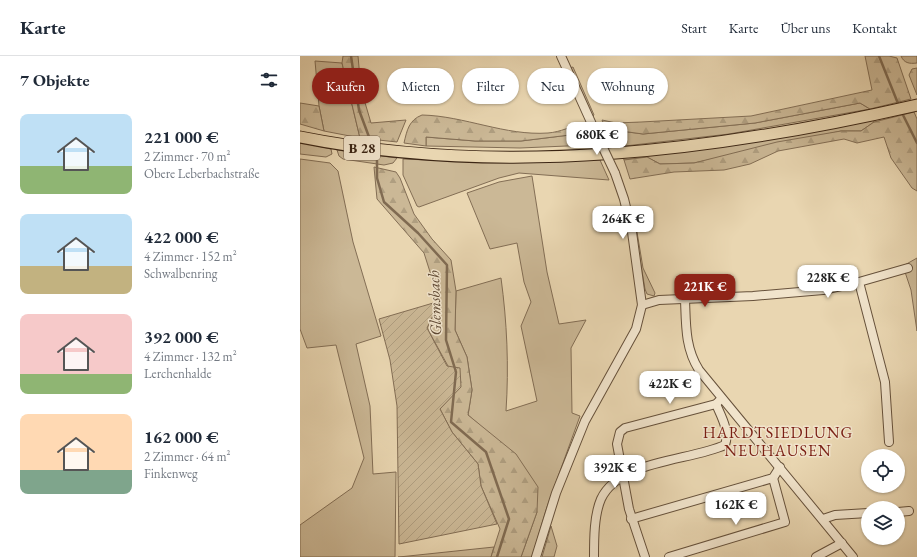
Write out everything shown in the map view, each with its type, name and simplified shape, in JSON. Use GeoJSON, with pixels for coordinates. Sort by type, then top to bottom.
{"type":"FeatureCollection","features":[{"type":"Feature","properties":{"kind":"main road","name":"B 28"},"geometry":{"type":"LineString","coordinates":[[300,137],[368,149],[424,154],[519,157],[649,150],[763,136],[917,105]]}},
{"type":"Feature","properties":{"kind":"street"},"geometry":{"type":"LineString","coordinates":[[536,557],[556,493],[585,421],[636,329],[642,305],[632,232],[624,199],[615,174],[561,56]]}},
{"type":"Feature","properties":{"kind":"street"},"geometry":{"type":"LineString","coordinates":[[642,305],[659,300],[685,300],[807,292],[859,282],[908,268]]}},
{"type":"Feature","properties":{"kind":"street"},"geometry":{"type":"LineString","coordinates":[[859,282],[885,382],[889,442]]}},
{"type":"Feature","properties":{"kind":"street"},"geometry":{"type":"LineString","coordinates":[[685,300],[686,334],[692,358],[719,401],[780,467],[853,557]]}},
{"type":"Feature","properties":{"kind":"street"},"geometry":{"type":"LineString","coordinates":[[645,557],[631,519],[617,444],[620,432],[625,428],[719,401]]}},
{"type":"Feature","properties":{"kind":"street"},"geometry":{"type":"LineString","coordinates":[[594,557],[600,503],[606,492],[624,475],[725,444],[727,436],[719,401]]}},
{"type":"Feature","properties":{"kind":"street"},"geometry":{"type":"LineString","coordinates":[[631,519],[773,478],[780,467]]}},
{"type":"Feature","properties":{"kind":"street"},"geometry":{"type":"LineString","coordinates":[[669,557],[785,522],[773,478]]}},
{"type":"Feature","properties":{"kind":"street"},"geometry":{"type":"LineString","coordinates":[[905,511],[909,511]]}},
{"type":"Feature","properties":{"kind":"street"},"geometry":{"type":"LineString","coordinates":[[823,520],[835,515],[861,513]]}},
{"type":"Feature","properties":{"kind":"street"},"geometry":{"type":"LineString","coordinates":[[816,557],[842,543]]}},
{"type":"Feature","properties":{"kind":"green space"},"geometry":{"type":"Polygon","coordinates":[[[343,56],[358,56],[359,68],[343,68],[343,56]]]}},
{"type":"Feature","properties":{"kind":"green space"},"geometry":{"type":"Polygon","coordinates":[[[865,56],[889,56],[897,58],[911,99],[870,109],[860,103],[755,123],[643,134],[606,129],[602,120],[616,123],[751,116],[872,90],[865,56]]]}},
{"type":"Feature","properties":{"kind":"green space"},"geometry":{"type":"Polygon","coordinates":[[[901,56],[917,56],[917,63],[907,62],[901,56]]]}},
{"type":"Feature","properties":{"kind":"green space"},"geometry":{"type":"Polygon","coordinates":[[[315,61],[342,63],[343,68],[316,68],[315,61]]]}},
{"type":"Feature","properties":{"kind":"green space"},"geometry":{"type":"Polygon","coordinates":[[[917,68],[917,95],[909,75],[912,69],[917,68]]]}},
{"type":"Feature","properties":{"kind":"green space"},"geometry":{"type":"Polygon","coordinates":[[[579,81],[587,99],[587,104],[589,104],[594,115],[591,116],[579,90],[579,81]]]}},
{"type":"Feature","properties":{"kind":"green space"},"geometry":{"type":"Polygon","coordinates":[[[300,103],[319,106],[324,131],[300,124],[300,103]]]}},
{"type":"Feature","properties":{"kind":"green space"},"geometry":{"type":"Polygon","coordinates":[[[860,103],[870,109],[729,134],[616,147],[606,129],[643,134],[755,123],[860,103]]]}},
{"type":"Feature","properties":{"kind":"green space"},"geometry":{"type":"Polygon","coordinates":[[[319,104],[352,104],[360,138],[324,131],[319,104]]]}},
{"type":"Feature","properties":{"kind":"green space"},"geometry":{"type":"Polygon","coordinates":[[[352,104],[365,104],[371,123],[406,120],[397,142],[360,138],[352,104]]]}},
{"type":"Feature","properties":{"kind":"green space"},"geometry":{"type":"Polygon","coordinates":[[[914,112],[917,119],[917,191],[912,188],[891,158],[884,137],[857,143],[844,139],[778,151],[750,164],[724,170],[674,172],[630,179],[624,160],[647,157],[660,164],[694,163],[777,142],[841,131],[861,131],[874,122],[914,112]]]}},
{"type":"Feature","properties":{"kind":"green space"},"geometry":{"type":"Polygon","coordinates":[[[422,115],[438,116],[516,132],[532,133],[548,133],[584,124],[586,133],[521,141],[475,141],[426,137],[426,146],[404,143],[411,123],[422,115]]]}},
{"type":"Feature","properties":{"kind":"green space"},"geometry":{"type":"Polygon","coordinates":[[[873,119],[874,122],[861,131],[841,131],[694,163],[660,164],[647,157],[624,160],[622,155],[873,119]]]}},
{"type":"Feature","properties":{"kind":"green space"},"geometry":{"type":"Polygon","coordinates":[[[586,133],[590,145],[520,148],[426,146],[426,137],[475,141],[521,141],[586,133]]]}},
{"type":"Feature","properties":{"kind":"green space"},"geometry":{"type":"Polygon","coordinates":[[[300,142],[331,149],[332,154],[326,157],[300,154],[300,142]]]}},
{"type":"Feature","properties":{"kind":"green space"},"geometry":{"type":"Polygon","coordinates":[[[337,150],[397,158],[393,163],[384,165],[343,159],[339,156],[337,150]]]}},
{"type":"Feature","properties":{"kind":"green space"},"geometry":{"type":"Polygon","coordinates":[[[300,159],[330,163],[338,171],[353,242],[381,336],[356,344],[370,406],[373,474],[396,472],[395,557],[300,557],[300,525],[352,488],[364,458],[336,345],[307,348],[300,329],[300,159]]]}},
{"type":"Feature","properties":{"kind":"green space"},"geometry":{"type":"Polygon","coordinates":[[[403,159],[477,162],[600,160],[609,180],[519,173],[499,178],[419,207],[417,206],[403,175],[403,159]]]}},
{"type":"Feature","properties":{"kind":"green space"},"geometry":{"type":"Polygon","coordinates":[[[374,167],[396,172],[400,178],[414,214],[432,239],[451,260],[456,291],[455,330],[467,357],[472,390],[468,415],[516,454],[538,487],[537,512],[521,557],[491,557],[500,529],[481,486],[478,464],[452,432],[440,409],[448,366],[427,328],[440,301],[440,290],[431,275],[424,253],[377,199],[374,167]]]}},
{"type":"Feature","properties":{"kind":"green space"},"geometry":{"type":"Polygon","coordinates":[[[532,176],[547,272],[559,324],[586,320],[571,348],[572,413],[580,416],[547,507],[532,557],[521,557],[537,512],[489,433],[468,415],[472,390],[467,357],[455,330],[456,291],[501,278],[507,344],[506,411],[537,401],[521,326],[531,302],[524,282],[517,243],[490,249],[467,193],[499,182],[532,176]]]}},
{"type":"Feature","properties":{"kind":"green space"},"geometry":{"type":"Polygon","coordinates":[[[635,230],[637,232],[643,268],[655,293],[654,296],[647,294],[645,289],[635,230]]]}},
{"type":"Feature","properties":{"kind":"green space"},"geometry":{"type":"Polygon","coordinates":[[[917,258],[917,331],[911,290],[903,266],[917,258]]]}},
{"type":"Feature","properties":{"kind":"green space"},"geometry":{"type":"Polygon","coordinates":[[[440,301],[427,328],[447,366],[460,368],[461,387],[440,409],[452,432],[478,464],[481,486],[497,524],[399,544],[397,406],[390,360],[379,319],[440,301]]]}},
{"type":"Feature","properties":{"kind":"green space"},"geometry":{"type":"Polygon","coordinates":[[[551,526],[557,546],[554,557],[542,557],[551,526]]]}},
{"type":"Feature","properties":{"kind":"green space"},"geometry":{"type":"Polygon","coordinates":[[[494,547],[491,557],[399,557],[494,547]]]}},
{"type":"Feature","properties":{"kind":"waterway","name":"Glemsbach"},"geometry":{"type":"LineString","coordinates":[[351,56],[359,110],[372,145]]}},
{"type":"Feature","properties":{"kind":"waterway"},"geometry":{"type":"LineString","coordinates":[[879,56],[899,106]]}},
{"type":"Feature","properties":{"kind":"waterway"},"geometry":{"type":"LineString","coordinates":[[901,111],[917,143]]}},
{"type":"Feature","properties":{"kind":"waterway","name":"Glemsbach"},"geometry":{"type":"LineString","coordinates":[[375,152],[377,157],[377,178],[384,202],[418,233],[447,265],[446,340],[456,372],[451,422],[486,452],[509,519],[497,557]]}},
{"type":"Feature","properties":{"kind":"district","name":"HARDTSIEDLUNG NEUHAUSEN"},"geometry":{"type":"Point","coordinates":[778,441]}}]}
